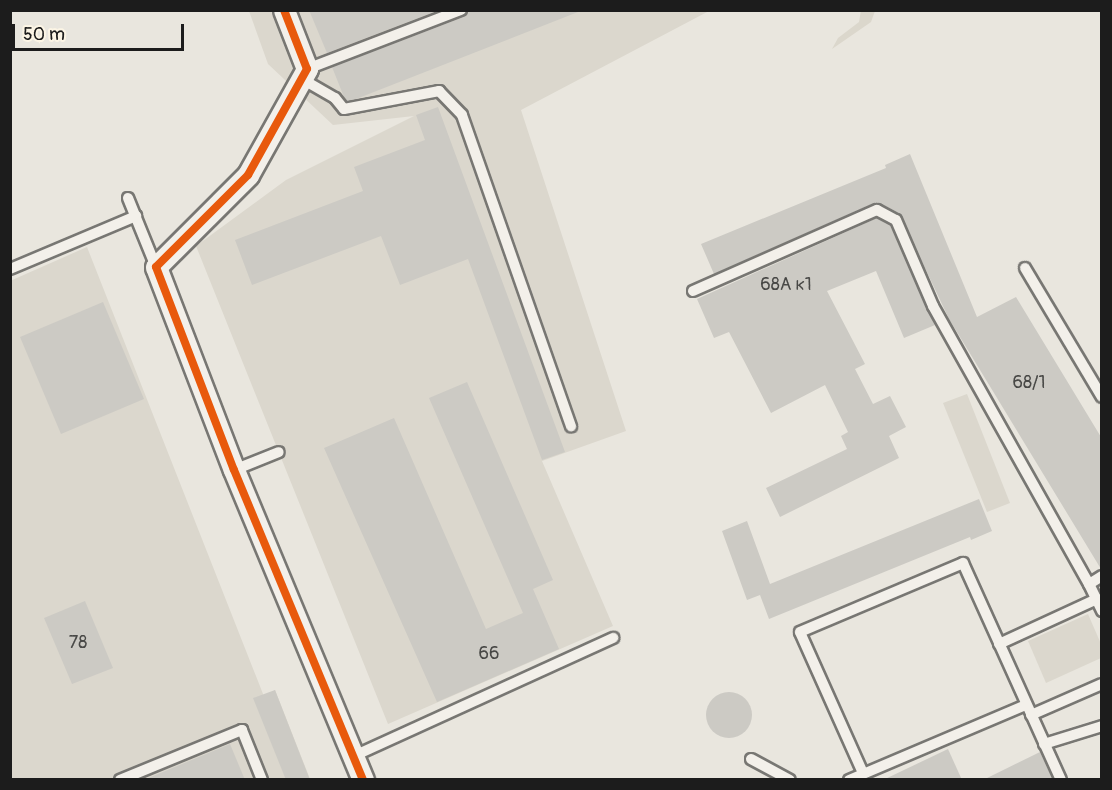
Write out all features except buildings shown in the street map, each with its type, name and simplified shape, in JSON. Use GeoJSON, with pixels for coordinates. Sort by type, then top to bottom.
{"type":"FeatureCollection","features":[{"type":"Feature","properties":{"kind":"street"},"geometry":{"type":"LineString","coordinates":[[284,10],[304,74],[248,175],[156,267],[234,470],[363,780]]}},
{"type":"Feature","properties":{"kind":"lane"},"geometry":{"type":"LineString","coordinates":[[304,74],[461,10]]}},
{"type":"Feature","properties":{"kind":"lane"},"geometry":{"type":"LineString","coordinates":[[304,74],[335,98],[344,109],[440,91],[462,115],[571,426]]}},
{"type":"Feature","properties":{"kind":"lane"},"geometry":{"type":"LineString","coordinates":[[128,198],[156,267]]}},
{"type":"Feature","properties":{"kind":"lane"},"geometry":{"type":"LineString","coordinates":[[693,291],[877,210],[896,220],[933,306],[1089,584],[1101,611]]}},
{"type":"Feature","properties":{"kind":"lane"},"geometry":{"type":"LineString","coordinates":[[10,269],[136,216]]}},
{"type":"Feature","properties":{"kind":"lane"},"geometry":{"type":"LineString","coordinates":[[1025,268],[1101,397]]}},
{"type":"Feature","properties":{"kind":"lane"},"geometry":{"type":"LineString","coordinates":[[234,470],[279,452]]}},
{"type":"Feature","properties":{"kind":"lane"},"geometry":{"type":"LineString","coordinates":[[863,773],[800,632],[963,563],[1061,780]]}},
{"type":"Feature","properties":{"kind":"lane"},"geometry":{"type":"LineString","coordinates":[[1089,584],[1101,576]]}},
{"type":"Feature","properties":{"kind":"lane"},"geometry":{"type":"LineString","coordinates":[[999,644],[1097,599]]}},
{"type":"Feature","properties":{"kind":"lane"},"geometry":{"type":"LineString","coordinates":[[354,756],[613,638]]}},
{"type":"Feature","properties":{"kind":"lane"},"geometry":{"type":"LineString","coordinates":[[849,780],[1101,684]]}},
{"type":"Feature","properties":{"kind":"lane"},"geometry":{"type":"LineString","coordinates":[[1044,744],[1101,726]]}},
{"type":"Feature","properties":{"kind":"lane"},"geometry":{"type":"LineString","coordinates":[[120,780],[242,730],[262,780]]}},
{"type":"Feature","properties":{"kind":"lane"},"geometry":{"type":"LineString","coordinates":[[751,759],[790,780]]}},
{"type":"Feature","properties":{"kind":"shaded area"},"geometry":{"type":"Polygon","coordinates":[[[861,10],[875,11],[871,22],[832,49],[838,38],[859,22],[861,10]]]}},
{"type":"Feature","properties":{"kind":"shaded area"},"geometry":{"type":"Polygon","coordinates":[[[249,11],[709,11],[521,110],[626,431],[542,461],[613,626],[388,724],[196,246],[286,180],[414,116],[333,125],[268,64],[249,11]]]}},
{"type":"Feature","properties":{"kind":"shaded area"},"geometry":{"type":"Polygon","coordinates":[[[87,247],[265,699],[275,690],[310,779],[11,779],[10,281],[87,247]]]}},
{"type":"Feature","properties":{"kind":"shaded area"},"geometry":{"type":"Polygon","coordinates":[[[967,394],[1010,503],[987,512],[943,403],[967,394]]]}},
{"type":"Feature","properties":{"kind":"shaded area"},"geometry":{"type":"Polygon","coordinates":[[[1088,614],[1101,644],[1101,658],[1046,683],[1028,641],[1088,614]]]}},
{"type":"Feature","properties":{"kind":"cycle path"},"geometry":{"type":"LineString","coordinates":[[284,10],[307,69],[248,175],[156,267],[234,470],[363,780]]}}]}
